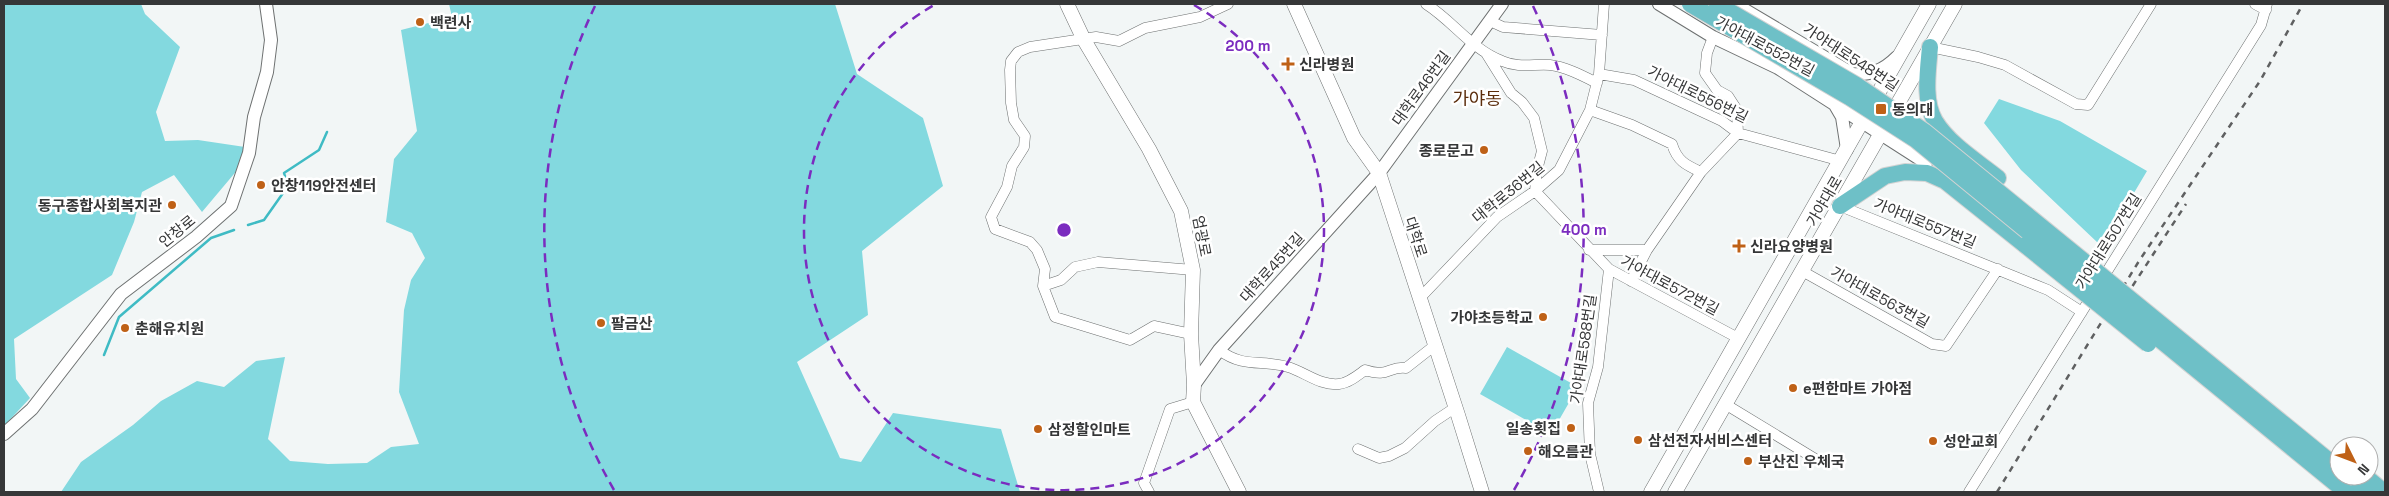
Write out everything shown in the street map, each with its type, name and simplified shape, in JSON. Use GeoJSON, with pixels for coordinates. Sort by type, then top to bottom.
{"type":"FeatureCollection","features":[{"type":"Feature","properties":{"kind":"highway"},"geometry":{"type":"LineString","coordinates":[[1690,4],[1849,97],[1916,140],[2346,492]]}},
{"type":"Feature","properties":{"kind":"highway"},"geometry":{"type":"LineString","coordinates":[[1717,4],[1858,86],[1924,131],[2329,461]]}},
{"type":"Feature","properties":{"kind":"highway"},"geometry":{"type":"LineString","coordinates":[[1930,48],[1928,95],[1934,119],[1951,140],[2329,447]]}},
{"type":"Feature","properties":{"kind":"highway"},"geometry":{"type":"LineString","coordinates":[[1839,208],[1885,176],[1905,172],[1928,173],[1945,181],[2332,492]]}},
{"type":"Feature","properties":{"kind":"main road","name":"엄광로"},"geometry":{"type":"LineString","coordinates":[[1067,4],[1084,40],[1149,149],[1181,211],[1193,270],[1191,334],[1193,402]]}},
{"type":"Feature","properties":{"kind":"main road","name":"대학로"},"geometry":{"type":"LineString","coordinates":[[1294,4],[1354,138],[1378,174],[1456,407],[1482,492]]}},
{"type":"Feature","properties":{"kind":"main road","name":"가야대로"},"geometry":{"type":"LineString","coordinates":[[1651,492],[1929,4]]}},
{"type":"Feature","properties":{"kind":"main road","name":"가야대로"},"geometry":{"type":"LineString","coordinates":[[1675,492],[1955,4]]}},
{"type":"Feature","properties":{"kind":"main road"},"geometry":{"type":"LineString","coordinates":[[1817,201],[1832,187],[1837,186],[1842,193],[1839,208]]}},
{"type":"Feature","properties":{"kind":"main road"},"geometry":{"type":"LineString","coordinates":[[1193,402],[1239,492]]}},
{"type":"Feature","properties":{"kind":"street","name":"안창로"},"geometry":{"type":"LineString","coordinates":[[4,434],[32,409],[121,294],[196,237],[231,206],[249,154],[254,117],[267,72],[271,40],[266,4]]}},
{"type":"Feature","properties":{"kind":"street"},"geometry":{"type":"LineString","coordinates":[[1191,334],[1154,326],[1130,340],[1056,317],[1043,286],[1045,268],[1037,250],[1030,242],[995,229],[991,216],[1007,187],[1012,166],[1024,147],[1025,136],[1014,120],[1011,103],[1011,61],[1018,52],[1030,47],[1096,37],[1119,41],[1145,28],[1200,17],[1228,4]]}},
{"type":"Feature","properties":{"kind":"street"},"geometry":{"type":"LineString","coordinates":[[1426,4],[1444,15],[1473,45],[1516,66],[1551,65],[1598,78]]}},
{"type":"Feature","properties":{"kind":"street","name":"대학로46번길"},"geometry":{"type":"LineString","coordinates":[[1378,174],[1502,4]]}},
{"type":"Feature","properties":{"kind":"street","name":"대학로36번길"},"geometry":{"type":"LineString","coordinates":[[1419,299],[1497,217],[1535,191],[1558,170],[1590,110],[1598,78],[1604,4]]}},
{"type":"Feature","properties":{"kind":"street","name":"가야대로552번길"},"geometry":{"type":"LineString","coordinates":[[1659,4],[1714,37],[1778,68],[1862,120],[1926,163],[1988,191],[1962,167]]}},
{"type":"Feature","properties":{"kind":"street","name":"가야대로548번길"},"geometry":{"type":"LineString","coordinates":[[1735,4],[1879,91],[1962,167]]}},
{"type":"Feature","properties":{"kind":"street"},"geometry":{"type":"LineString","coordinates":[[1930,48],[1978,57],[2005,65],[2076,104],[2088,105],[2151,4]]}},
{"type":"Feature","properties":{"kind":"street"},"geometry":{"type":"LineString","coordinates":[[2255,4],[2266,7]]}},
{"type":"Feature","properties":{"kind":"street","name":"가야대로507번길"},"geometry":{"type":"LineString","coordinates":[[1969,492],[2261,25],[2266,7]]}},
{"type":"Feature","properties":{"kind":"street"},"geometry":{"type":"LineString","coordinates":[[1490,21],[1502,27],[1602,35]]}},
{"type":"Feature","properties":{"kind":"street"},"geometry":{"type":"LineString","coordinates":[[1631,281],[1647,250],[1701,172],[1738,133],[1737,110],[1728,96],[1717,90],[1705,73],[1707,53],[1714,37]]}},
{"type":"Feature","properties":{"kind":"street"},"geometry":{"type":"LineString","coordinates":[[1852,74],[1864,75],[1880,70],[1890,64],[1902,51]]}},
{"type":"Feature","properties":{"kind":"street"},"geometry":{"type":"LineString","coordinates":[[1486,53],[1511,93],[1522,102],[1534,118],[1542,151],[1537,170],[1535,191]]}},
{"type":"Feature","properties":{"kind":"street","name":"가야대로556번길"},"geometry":{"type":"LineString","coordinates":[[1598,78],[1634,80],[1722,121],[1738,133],[1844,155]]}},
{"type":"Feature","properties":{"kind":"street"},"geometry":{"type":"LineString","coordinates":[[1834,103],[1842,117],[1844,155]]}},
{"type":"Feature","properties":{"kind":"street"},"geometry":{"type":"LineString","coordinates":[[1590,110],[1632,125],[1672,144],[1676,155],[1686,165],[1701,172]]}},
{"type":"Feature","properties":{"kind":"street"},"geometry":{"type":"LineString","coordinates":[[1933,113],[1932,126],[1962,167]]}},
{"type":"Feature","properties":{"kind":"street"},"geometry":{"type":"LineString","coordinates":[[1885,176],[1907,163],[1926,163]]}},
{"type":"Feature","properties":{"kind":"street","name":"대학로45번길"},"geometry":{"type":"LineString","coordinates":[[1194,385],[1219,350],[1378,174]]}},
{"type":"Feature","properties":{"kind":"street","name":"가야대로572번길"},"geometry":{"type":"LineString","coordinates":[[1535,191],[1609,269],[1738,338]]}},
{"type":"Feature","properties":{"kind":"street","name":"가야대로557번길"},"geometry":{"type":"LineString","coordinates":[[1839,208],[2048,290],[2082,312]]}},
{"type":"Feature","properties":{"kind":"street"},"geometry":{"type":"LineString","coordinates":[[1589,250],[1647,250]]}},
{"type":"Feature","properties":{"kind":"street"},"geometry":{"type":"LineString","coordinates":[[1043,286],[1061,280],[1075,267],[1098,262],[1193,270]]}},
{"type":"Feature","properties":{"kind":"street","name":"가야대로588번길"},"geometry":{"type":"LineString","coordinates":[[1599,492],[1590,454],[1588,403],[1598,367],[1609,269]]}},
{"type":"Feature","properties":{"kind":"street","name":"가야대로563번길"},"geometry":{"type":"LineString","coordinates":[[1802,271],[1932,344],[1946,346],[1998,269]]}},
{"type":"Feature","properties":{"kind":"street"},"geometry":{"type":"LineString","coordinates":[[1219,350],[1240,362],[1289,368],[1313,380],[1338,384],[1350,380],[1365,370],[1376,374],[1387,373],[1397,367],[1406,368],[1434,346]]}},
{"type":"Feature","properties":{"kind":"street"},"geometry":{"type":"LineString","coordinates":[[1148,492],[1144,483],[1170,409],[1193,402]]}},
{"type":"Feature","properties":{"kind":"street"},"geometry":{"type":"LineString","coordinates":[[1725,404],[1817,460]]}},
{"type":"Feature","properties":{"kind":"street"},"geometry":{"type":"LineString","coordinates":[[1358,449],[1379,458],[1389,456],[1405,448],[1435,421],[1456,407]]}},
{"type":"Feature","properties":{"kind":"shaded area"},"geometry":{"type":"Polygon","coordinates":[[[4,4],[141,4],[145,14],[180,47],[156,112],[165,141],[198,140],[245,147],[239,168],[202,212],[174,175],[142,192],[134,222],[112,275],[14,339],[16,379],[30,398],[4,426],[4,4]]]}},
{"type":"Feature","properties":{"kind":"shaded area"},"geometry":{"type":"Polygon","coordinates":[[[449,4],[835,4],[857,74],[923,118],[943,186],[862,251],[868,315],[797,362],[840,458],[861,462],[893,413],[1001,429],[1020,492],[61,492],[81,462],[133,425],[161,401],[197,381],[224,387],[256,361],[285,357],[268,439],[290,461],[328,464],[367,463],[391,447],[419,444],[399,392],[404,310],[411,280],[425,258],[412,233],[386,222],[394,159],[417,131],[401,30],[452,17],[449,4]]]}},
{"type":"Feature","properties":{"kind":"shaded area"},"geometry":{"type":"Polygon","coordinates":[[[1999,99],[2060,121],[2147,171],[2125,208],[2098,243],[2021,170],[1984,123],[1999,99]]]}},
{"type":"Feature","properties":{"kind":"shaded area"},"geometry":{"type":"Polygon","coordinates":[[[1507,347],[1578,387],[1551,434],[1480,394],[1507,347]]]}},
{"type":"Feature","properties":{"kind":"waterway"},"geometry":{"type":"LineString","coordinates":[[248,225],[264,220],[288,186],[284,173],[319,150],[327,132]]}},
{"type":"Feature","properties":{"kind":"waterway"},"geometry":{"type":"LineString","coordinates":[[104,355],[119,317],[211,238],[234,230]]}},
{"type":"Feature","properties":{"kind":"railway"},"geometry":{"type":"LineString","coordinates":[[1997,492],[2139,261],[2260,81],[2303,4]]}},
{"type":"Feature","properties":{"kind":"railway"},"geometry":{"type":"LineString","coordinates":[[2126,296],[2186,204]]}},
{"type":"Feature","properties":{"kind":"place","name":"백련사"},"geometry":{"type":"Point","coordinates":[420,22]}},
{"type":"Feature","properties":{"kind":"place","name":"신라병원"},"geometry":{"type":"Point","coordinates":[1288,64]}},
{"type":"Feature","properties":{"kind":"place","name":"동의대"},"geometry":{"type":"Point","coordinates":[1881,109]}},
{"type":"Feature","properties":{"kind":"place","name":"종로문고"},"geometry":{"type":"Point","coordinates":[1484,150]}},
{"type":"Feature","properties":{"kind":"place","name":"안창119안전센터"},"geometry":{"type":"Point","coordinates":[261,185]}},
{"type":"Feature","properties":{"kind":"place","name":"동구종합사회복지관"},"geometry":{"type":"Point","coordinates":[172,205]}},
{"type":"Feature","properties":{"kind":"place","name":"신라요양병원"},"geometry":{"type":"Point","coordinates":[1739,246]}},
{"type":"Feature","properties":{"kind":"place","name":"가야초등학교"},"geometry":{"type":"Point","coordinates":[1543,317]}},
{"type":"Feature","properties":{"kind":"place","name":"팔금산"},"geometry":{"type":"Point","coordinates":[601,323]}},
{"type":"Feature","properties":{"kind":"place","name":"춘해유치원"},"geometry":{"type":"Point","coordinates":[125,328]}},
{"type":"Feature","properties":{"kind":"place","name":"e편한마트 가야점"},"geometry":{"type":"Point","coordinates":[1793,388]}},
{"type":"Feature","properties":{"kind":"place","name":"일송횟집"},"geometry":{"type":"Point","coordinates":[1571,428]}},
{"type":"Feature","properties":{"kind":"place","name":"삼정할인마트"},"geometry":{"type":"Point","coordinates":[1038,429]}},
{"type":"Feature","properties":{"kind":"place","name":"삼선전자서비스센터"},"geometry":{"type":"Point","coordinates":[1638,440]}},
{"type":"Feature","properties":{"kind":"place","name":"성안교회"},"geometry":{"type":"Point","coordinates":[1933,441]}},
{"type":"Feature","properties":{"kind":"place","name":"해오름관"},"geometry":{"type":"Point","coordinates":[1528,451]}},
{"type":"Feature","properties":{"kind":"place","name":"부산진 우체국"},"geometry":{"type":"Point","coordinates":[1748,461]}},
{"type":"Feature","properties":{"kind":"district","name":"가야동"},"geometry":{"type":"Point","coordinates":[1477,98]}}]}
